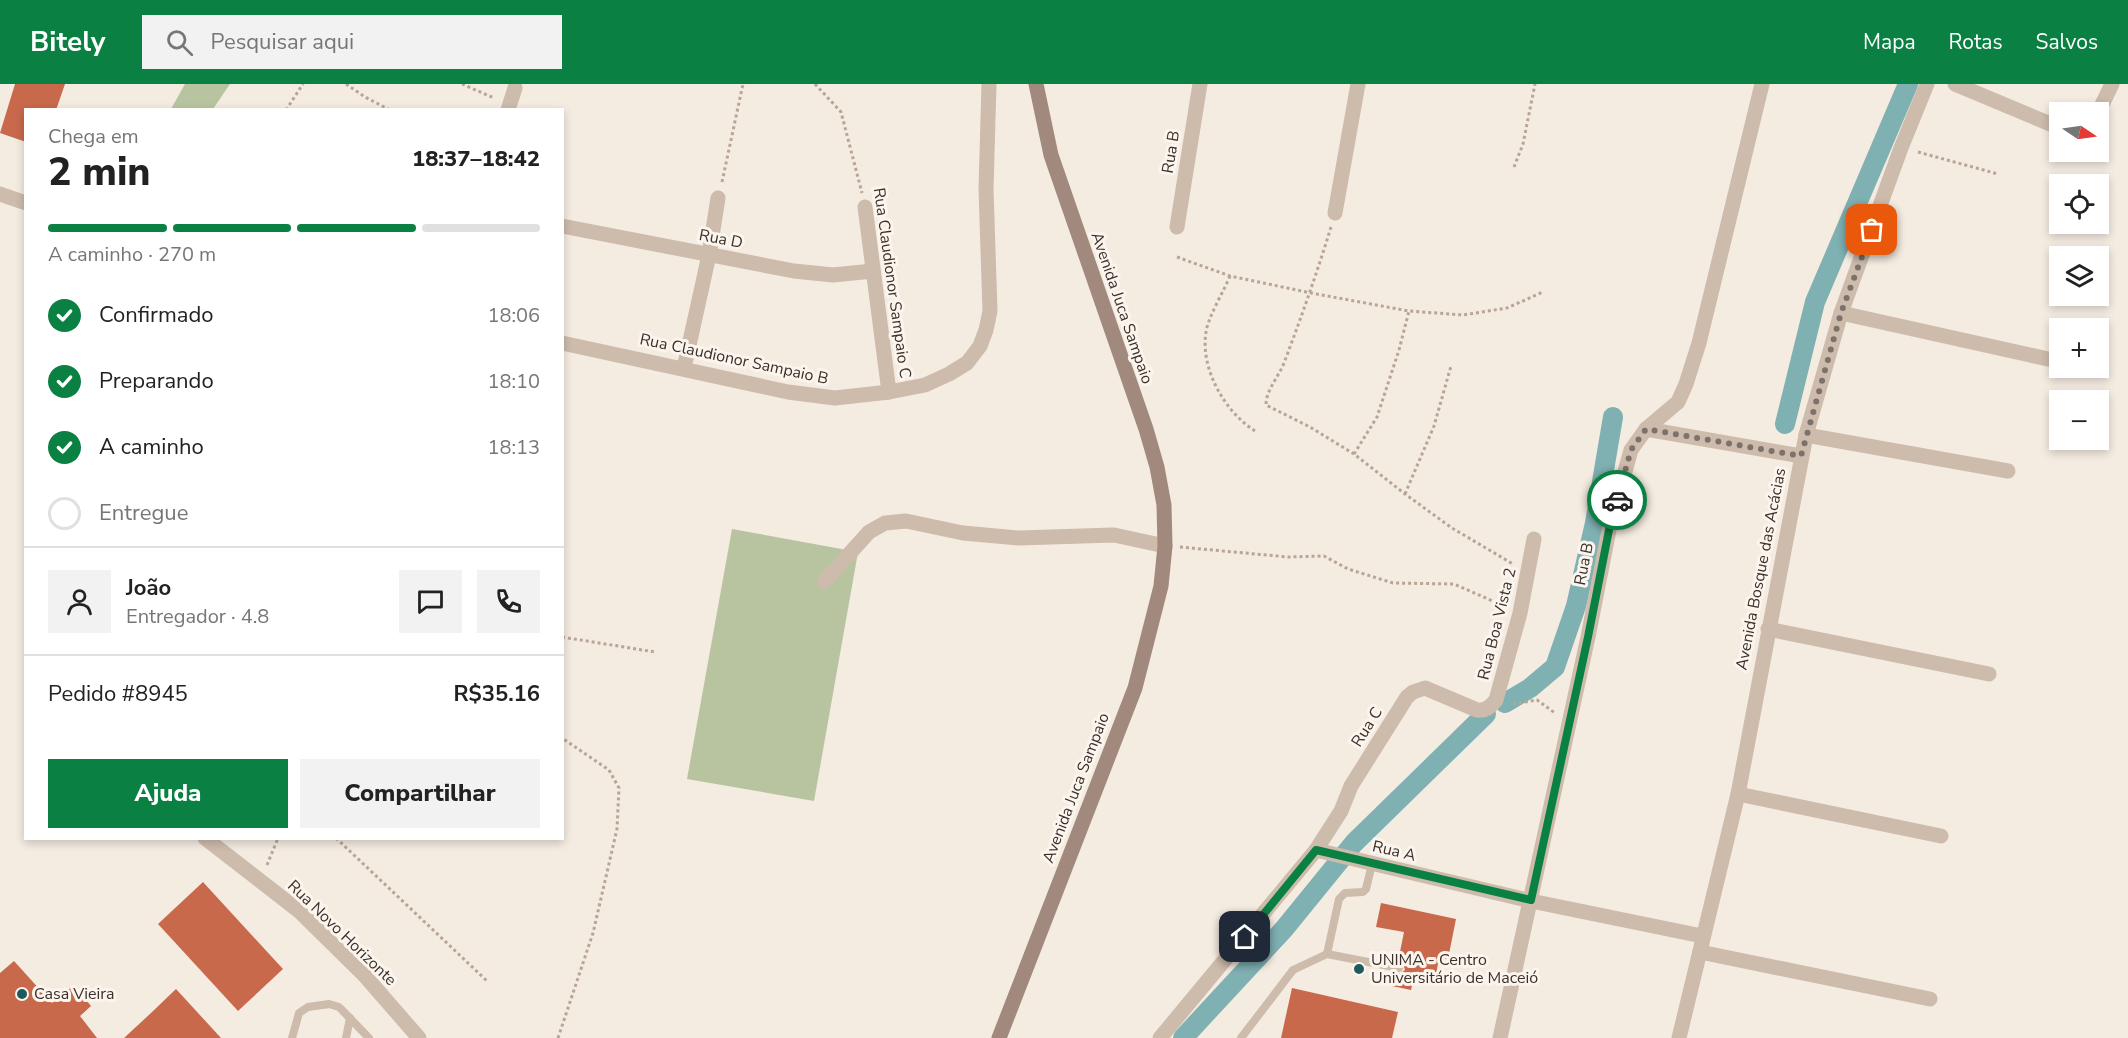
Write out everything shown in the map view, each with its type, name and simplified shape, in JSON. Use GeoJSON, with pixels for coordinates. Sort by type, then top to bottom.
{"type":"FeatureCollection","features":[{"type":"Feature","properties":{"kind":"main road","name":"Avenida Juca Sampaio"},"geometry":{"type":"LineString","coordinates":[[999,1038],[1135,688],[1161,586],[1165,546],[1164,505],[1157,467],[1051,156],[1036,84]]}},
{"type":"Feature","properties":{"kind":"street","name":"Rua Claudionor Sampaio B"},"geometry":{"type":"LineString","coordinates":[[564,342],[788,392],[835,398],[925,386],[967,363],[980,346],[990,311],[986,189],[989,84]]}},
{"type":"Feature","properties":{"kind":"street","name":"Rua B"},"geometry":{"type":"LineString","coordinates":[[1177,227],[1200,84]]}},
{"type":"Feature","properties":{"kind":"street"},"geometry":{"type":"LineString","coordinates":[[1335,213],[1358,84]]}},
{"type":"Feature","properties":{"kind":"street","name":"Rua B"},"geometry":{"type":"LineString","coordinates":[[1500,1038],[1588,637],[1609,530],[1631,450],[1646,429],[1678,402],[1686,384],[1699,343],[1762,84]]}},
{"type":"Feature","properties":{"kind":"street","name":"Avenida Bosque das Acácias"},"geometry":{"type":"LineString","coordinates":[[1679,1038],[1738,794],[1806,435],[1841,313],[1901,148],[1928,84]]}},
{"type":"Feature","properties":{"kind":"street"},"geometry":{"type":"LineString","coordinates":[[1954,84],[2049,123]]}},
{"type":"Feature","properties":{"kind":"street"},"geometry":{"type":"LineString","coordinates":[[2103,102],[2112,84]]}},
{"type":"Feature","properties":{"kind":"street"},"geometry":{"type":"LineString","coordinates":[[509,107],[515,88]]}},
{"type":"Feature","properties":{"kind":"street"},"geometry":{"type":"LineString","coordinates":[[0,194],[24,202]]}},
{"type":"Feature","properties":{"kind":"street"},"geometry":{"type":"LineString","coordinates":[[684,368],[709,255],[718,198]]}},
{"type":"Feature","properties":{"kind":"street","name":"Rua Claudionor Sampaio C"},"geometry":{"type":"LineString","coordinates":[[866,207],[889,392]]}},
{"type":"Feature","properties":{"kind":"street","name":"Rua D"},"geometry":{"type":"LineString","coordinates":[[564,226],[794,271],[833,275],[873,271]]}},
{"type":"Feature","properties":{"kind":"street"},"geometry":{"type":"LineString","coordinates":[[1841,313],[2048,359]]}},
{"type":"Feature","properties":{"kind":"street"},"geometry":{"type":"LineString","coordinates":[[1646,429],[1801,456]]}},
{"type":"Feature","properties":{"kind":"street"},"geometry":{"type":"LineString","coordinates":[[1806,435],[2008,471]]}},
{"type":"Feature","properties":{"kind":"street"},"geometry":{"type":"LineString","coordinates":[[824,582],[869,532],[885,523],[906,521],[963,533],[1019,538],[1114,535],[1165,546]]}},
{"type":"Feature","properties":{"kind":"street","name":"Rua Boa Vista 2"},"geometry":{"type":"LineString","coordinates":[[1484,711],[1496,700],[1520,613],[1534,539]]}},
{"type":"Feature","properties":{"kind":"street"},"geometry":{"type":"LineString","coordinates":[[1768,629],[1989,674]]}},
{"type":"Feature","properties":{"kind":"street","name":"Rua C"},"geometry":{"type":"LineString","coordinates":[[1323,851],[1351,786],[1407,697],[1425,688],[1484,711]]}},
{"type":"Feature","properties":{"kind":"street"},"geometry":{"type":"LineString","coordinates":[[1738,794],[1941,836]]}},
{"type":"Feature","properties":{"kind":"street","name":"Rua Novo Horizonte"},"geometry":{"type":"LineString","coordinates":[[208,840],[299,911],[365,976],[419,1038]]}},
{"type":"Feature","properties":{"kind":"street"},"geometry":{"type":"LineString","coordinates":[[1160,1038],[1323,851]]}},
{"type":"Feature","properties":{"kind":"street","name":"Rua A"},"geometry":{"type":"LineString","coordinates":[[1323,851],[1930,999]]}},
{"type":"Feature","properties":{"kind":"lane"},"geometry":{"type":"LineString","coordinates":[[1327,954],[1339,899],[1345,893],[1363,892],[1366,889],[1364,862]]}},
{"type":"Feature","properties":{"kind":"lane"},"geometry":{"type":"LineString","coordinates":[[1241,1038],[1293,970],[1327,954],[1399,968]]}},
{"type":"Feature","properties":{"kind":"lane"},"geometry":{"type":"LineString","coordinates":[[291,1038],[299,1013],[308,1007],[329,1004],[339,1007],[369,1038]]}},
{"type":"Feature","properties":{"kind":"lane"},"geometry":{"type":"LineString","coordinates":[[346,1038],[350,1017]]}},
{"type":"Feature","properties":{"kind":"path"},"geometry":{"type":"LineString","coordinates":[[287,108],[303,84]]}},
{"type":"Feature","properties":{"kind":"path"},"geometry":{"type":"LineString","coordinates":[[346,84],[386,108]]}},
{"type":"Feature","properties":{"kind":"path"},"geometry":{"type":"LineString","coordinates":[[462,84],[509,107]]}},
{"type":"Feature","properties":{"kind":"path"},"geometry":{"type":"LineString","coordinates":[[718,198],[743,84]]}},
{"type":"Feature","properties":{"kind":"path","name":"Rua Claudionor Sampaio C"},"geometry":{"type":"LineString","coordinates":[[815,84],[841,112],[866,207]]}},
{"type":"Feature","properties":{"kind":"path"},"geometry":{"type":"LineString","coordinates":[[1514,166],[1523,144],[1535,84]]}},
{"type":"Feature","properties":{"kind":"path"},"geometry":{"type":"LineString","coordinates":[[1901,148],[1998,174]]}},
{"type":"Feature","properties":{"kind":"path"},"geometry":{"type":"LineString","coordinates":[[1335,213],[1311,293],[1278,377],[1266,395],[1266,405],[1310,427],[1354,454],[1452,528],[1528,573]]}},
{"type":"Feature","properties":{"kind":"path"},"geometry":{"type":"LineString","coordinates":[[1177,257],[1230,276],[1409,311],[1463,315],[1507,308],[1543,291]]}},
{"type":"Feature","properties":{"kind":"path"},"geometry":{"type":"LineString","coordinates":[[1230,276],[1206,331],[1206,361],[1219,392],[1242,423],[1255,432]]}},
{"type":"Feature","properties":{"kind":"path"},"geometry":{"type":"LineString","coordinates":[[1354,454],[1377,417],[1400,350],[1409,311]]}},
{"type":"Feature","properties":{"kind":"path"},"geometry":{"type":"LineString","coordinates":[[1405,494],[1434,426],[1451,366]]}},
{"type":"Feature","properties":{"kind":"path"},"geometry":{"type":"LineString","coordinates":[[1165,546],[1288,557],[1324,556],[1348,569],[1393,584],[1454,584],[1520,613]]}},
{"type":"Feature","properties":{"kind":"path"},"geometry":{"type":"LineString","coordinates":[[564,637],[656,652]]}},
{"type":"Feature","properties":{"kind":"path"},"geometry":{"type":"LineString","coordinates":[[1537,700],[1549,707]]}},
{"type":"Feature","properties":{"kind":"path"},"geometry":{"type":"LineString","coordinates":[[558,1038],[593,933],[617,829],[619,788],[609,770],[564,739]]}},
{"type":"Feature","properties":{"kind":"path"},"geometry":{"type":"LineString","coordinates":[[261,881],[277,840]]}},
{"type":"Feature","properties":{"kind":"path"},"geometry":{"type":"LineString","coordinates":[[338,840],[487,981]]}},
{"type":"Feature","properties":{"kind":"green space"},"geometry":{"type":"Polygon","coordinates":[[[185,84],[230,84],[214,108],[172,108],[185,84]]]}},
{"type":"Feature","properties":{"kind":"green space"},"geometry":{"type":"Polygon","coordinates":[[[732,529],[858,552],[814,801],[687,779],[732,529]]]}},
{"type":"Feature","properties":{"kind":"building"},"geometry":{"type":"Polygon","coordinates":[[[15,84],[65,84],[57,108],[24,108],[24,141],[0,133],[15,84]]]}},
{"type":"Feature","properties":{"kind":"building"},"geometry":{"type":"Polygon","coordinates":[[[203,882],[283,969],[238,1011],[158,924],[203,882]]]}},
{"type":"Feature","properties":{"kind":"building"},"geometry":{"type":"Polygon","coordinates":[[[1381,903],[1456,919],[1448,959],[1439,958],[1435,980],[1414,976],[1411,990],[1392,986],[1395,973],[1405,970],[1403,964],[1398,962],[1404,932],[1376,927],[1381,903]]]}},
{"type":"Feature","properties":{"kind":"building","name":"Casa Vieira"},"geometry":{"type":"Polygon","coordinates":[[[14,961],[52,1003],[74,985],[91,1006],[80,1016],[97,1038],[0,1038],[0,973],[14,961]]]}},
{"type":"Feature","properties":{"kind":"building"},"geometry":{"type":"Polygon","coordinates":[[[1292,988],[1398,1012],[1392,1038],[1281,1038],[1292,988]]]}},
{"type":"Feature","properties":{"kind":"building"},"geometry":{"type":"Polygon","coordinates":[[[176,989],[221,1038],[124,1038],[151,1013],[176,989]]]}},
{"type":"Feature","properties":{"kind":"waterway"},"geometry":{"type":"LineString","coordinates":[[1785,424],[1815,302],[1908,84]]}},
{"type":"Feature","properties":{"kind":"waterway"},"geometry":{"type":"LineString","coordinates":[[1505,703],[1530,688],[1555,667],[1576,606],[1595,523],[1613,417]]}},
{"type":"Feature","properties":{"kind":"waterway"},"geometry":{"type":"LineString","coordinates":[[1183,1038],[1284,929],[1354,843],[1486,714]]}},
{"type":"Feature","properties":{"kind":"way so far"},"geometry":{"type":"LineString","coordinates":[[1617,500],[1631,450],[1646,429],[1801,456],[1841,313],[1872,230]]}},
{"type":"Feature","properties":{"kind":"place","name":"UNIMA - Centro Universitário de Maceió"},"geometry":{"type":"Point","coordinates":[1359,969]}},
{"type":"Feature","properties":{"kind":"place","name":"Casa Vieira"},"geometry":{"type":"Point","coordinates":[22,994]}},
{"type":"Feature","properties":{"kind":"route"},"geometry":{"type":"LineString","coordinates":[[1245,937],[1316,850],[1531,900],[1617,500]]}}]}
